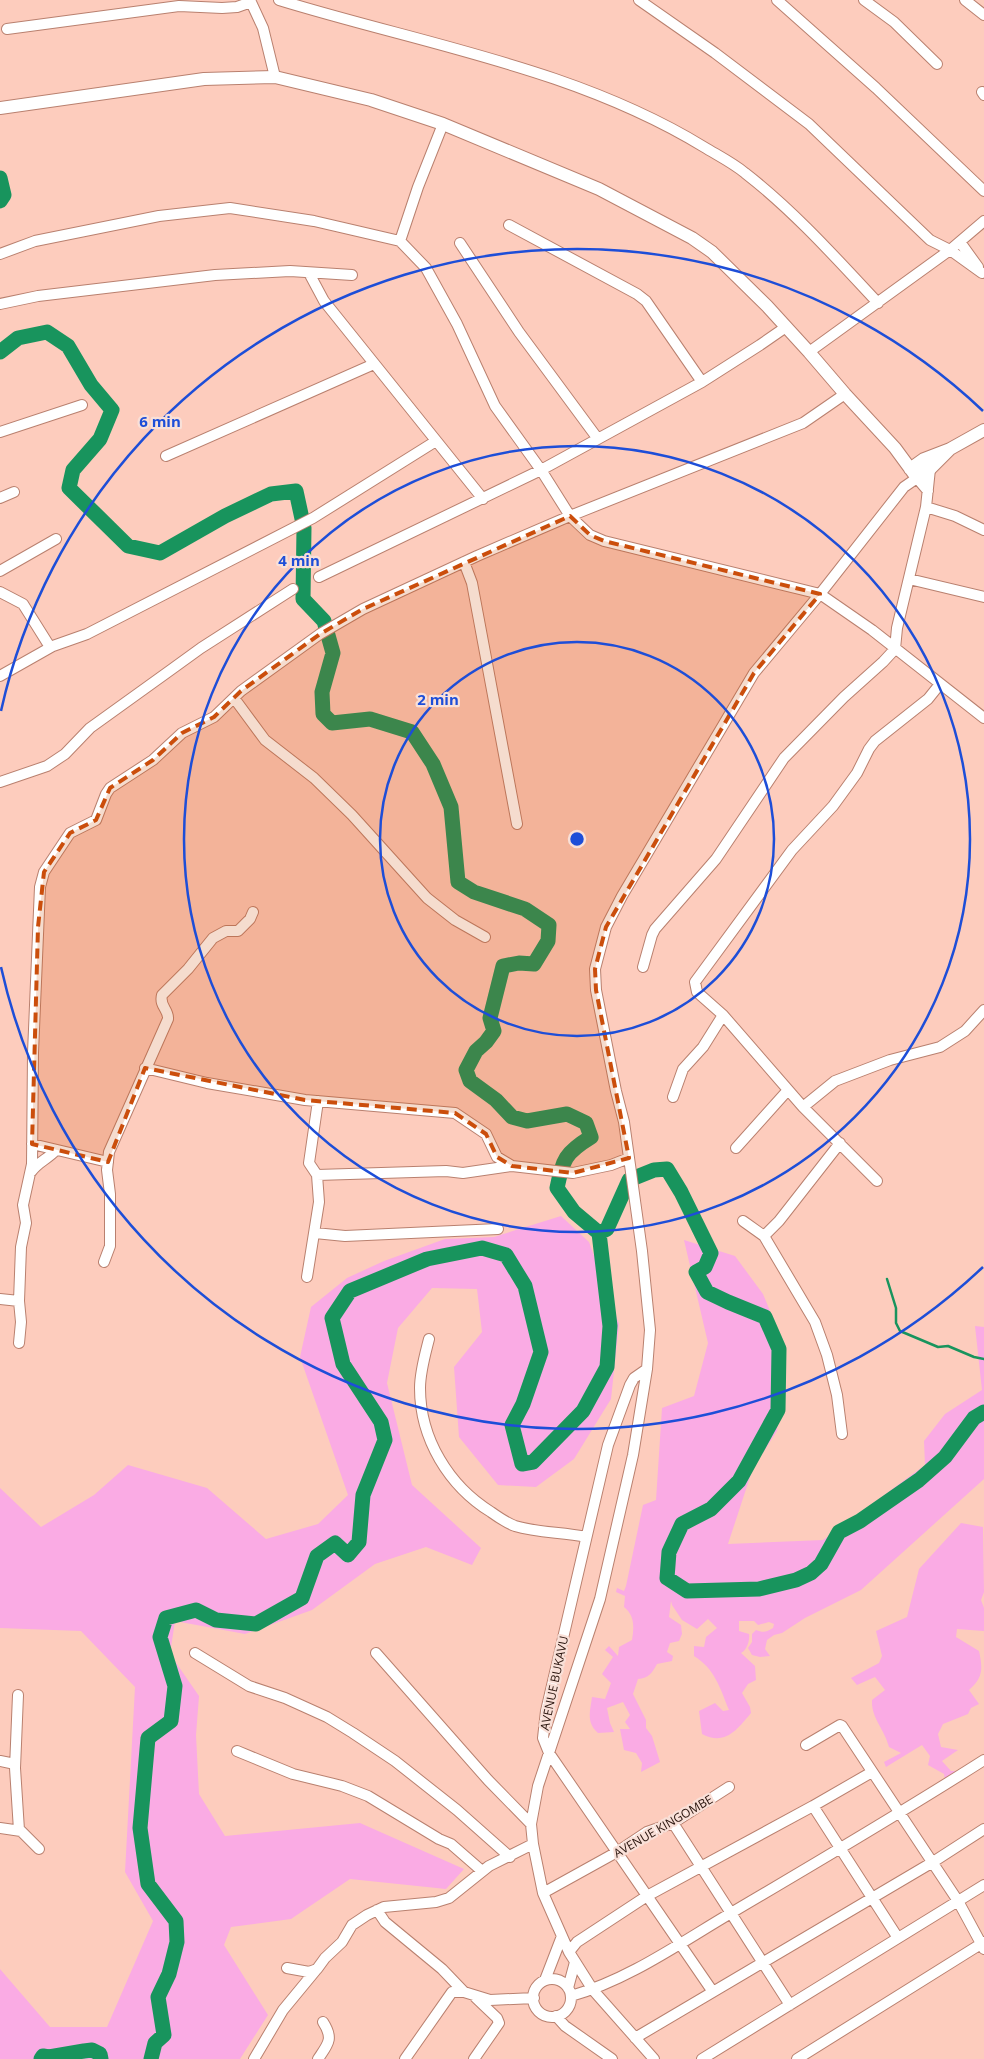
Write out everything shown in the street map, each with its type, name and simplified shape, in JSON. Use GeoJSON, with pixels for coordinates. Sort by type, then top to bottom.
{"type":"FeatureCollection","features":[{"type":"Feature","properties":{"kind":"main road"},"geometry":{"type":"LineString","coordinates":[[0,108],[204,79],[275,77],[372,100],[443,124],[599,189],[692,238],[712,252],[767,306],[895,448],[914,473],[950,449],[984,430]]}},
{"type":"Feature","properties":{"kind":"main road"},"geometry":{"type":"LineString","coordinates":[[895,448],[927,464]]}},
{"type":"Feature","properties":{"kind":"street"},"geometry":{"type":"LineString","coordinates":[[279,0],[563,80],[620,103],[676,130],[744,172],[813,233],[878,303]]}},
{"type":"Feature","properties":{"kind":"street"},"geometry":{"type":"LineString","coordinates":[[639,0],[715,53],[810,124],[930,240],[950,250],[983,275]]}},
{"type":"Feature","properties":{"kind":"street"},"geometry":{"type":"LineString","coordinates":[[778,0],[876,88],[984,191]]}},
{"type":"Feature","properties":{"kind":"street"},"geometry":{"type":"LineString","coordinates":[[864,0],[894,22],[937,64]]}},
{"type":"Feature","properties":{"kind":"street"},"geometry":{"type":"LineString","coordinates":[[965,0],[984,15]]}},
{"type":"Feature","properties":{"kind":"street"},"geometry":{"type":"LineString","coordinates":[[7,29],[179,6],[237,7],[251,1],[263,28],[275,77]]}},
{"type":"Feature","properties":{"kind":"street"},"geometry":{"type":"LineString","coordinates":[[400,241],[418,187],[443,124]]}},
{"type":"Feature","properties":{"kind":"street"},"geometry":{"type":"LineString","coordinates":[[0,254],[35,241],[149,218],[230,208],[314,221],[400,241],[426,268],[457,324],[495,406],[541,470],[570,516],[590,535],[604,541],[820,594],[984,718]]}},
{"type":"Feature","properties":{"kind":"street"},"geometry":{"type":"LineString","coordinates":[[809,352],[950,250],[984,221]]}},
{"type":"Feature","properties":{"kind":"street"},"geometry":{"type":"LineString","coordinates":[[509,225],[637,294],[646,301],[702,382]]}},
{"type":"Feature","properties":{"kind":"street"},"geometry":{"type":"LineString","coordinates":[[960,242],[983,275]]}},
{"type":"Feature","properties":{"kind":"street"},"geometry":{"type":"LineString","coordinates":[[460,243],[519,332],[598,439]]}},
{"type":"Feature","properties":{"kind":"street"},"geometry":{"type":"LineString","coordinates":[[0,304],[38,296],[215,275],[276,272],[352,274]]}},
{"type":"Feature","properties":{"kind":"street"},"geometry":{"type":"LineString","coordinates":[[308,272],[324,301],[483,499]]}},
{"type":"Feature","properties":{"kind":"street"},"geometry":{"type":"LineString","coordinates":[[319,577],[541,470],[702,382],[760,346],[786,327]]}},
{"type":"Feature","properties":{"kind":"street"},"geometry":{"type":"LineString","coordinates":[[166,456],[374,364]]}},
{"type":"Feature","properties":{"kind":"street"},"geometry":{"type":"LineString","coordinates":[[19,1343],[21,1322],[19,1301],[21,1247],[26,1223],[23,1205],[30,1173],[32,1144],[33,1053],[40,887],[44,872],[70,834],[96,820],[110,788],[153,760],[182,733],[214,717],[234,698],[334,625],[464,562],[570,516],[803,423],[845,394]]}},
{"type":"Feature","properties":{"kind":"street"},"geometry":{"type":"LineString","coordinates":[[0,432],[82,405]]}},
{"type":"Feature","properties":{"kind":"street"},"geometry":{"type":"LineString","coordinates":[[0,676],[50,647],[87,634],[313,518],[436,441]]}},
{"type":"Feature","properties":{"kind":"street"},"geometry":{"type":"LineString","coordinates":[[643,967],[652,935],[656,929],[716,859],[784,758],[844,696],[895,649],[897,628],[926,507],[928,491],[927,464]]}},
{"type":"Feature","properties":{"kind":"street"},"geometry":{"type":"LineString","coordinates":[[654,2059],[592,1990],[569,1952],[543,1893],[531,1824],[538,1786],[600,1599],[633,1455],[647,1369],[650,1330],[630,1160],[624,1122],[596,990],[595,968],[606,927],[622,896],[754,673],[820,594],[914,473],[928,491]]}},
{"type":"Feature","properties":{"kind":"street"},"geometry":{"type":"LineString","coordinates":[[0,498],[14,492]]}},
{"type":"Feature","properties":{"kind":"street"},"geometry":{"type":"LineString","coordinates":[[926,507],[955,516],[984,530]]}},
{"type":"Feature","properties":{"kind":"street"},"geometry":{"type":"LineString","coordinates":[[0,571],[56,539]]}},
{"type":"Feature","properties":{"kind":"street"},"geometry":{"type":"LineString","coordinates":[[464,562],[472,583],[517,824]]}},
{"type":"Feature","properties":{"kind":"street"},"geometry":{"type":"LineString","coordinates":[[908,579],[984,597]]}},
{"type":"Feature","properties":{"kind":"street"},"geometry":{"type":"LineString","coordinates":[[0,782],[47,766],[66,754],[90,728],[179,663],[293,589]]}},
{"type":"Feature","properties":{"kind":"street"},"geometry":{"type":"LineString","coordinates":[[0,592],[23,604],[50,647]]}},
{"type":"Feature","properties":{"kind":"street"},"geometry":{"type":"LineString","coordinates":[[877,1181],[803,1107],[723,1015],[697,992],[695,987],[697,978],[792,850],[832,806],[856,773],[869,749],[887,731],[928,699],[940,684]]}},
{"type":"Feature","properties":{"kind":"street"},"geometry":{"type":"LineString","coordinates":[[234,698],[265,740],[314,778],[352,815],[428,898],[455,920],[485,937]]}},
{"type":"Feature","properties":{"kind":"street"},"geometry":{"type":"LineString","coordinates":[[104,1262],[110,1246],[109,1152],[168,1019],[168,1015],[161,1005],[162,996],[188,969],[213,938],[226,931],[238,932],[250,920],[252,912]]}},
{"type":"Feature","properties":{"kind":"street"},"geometry":{"type":"LineString","coordinates":[[803,1107],[835,1081],[890,1060],[940,1047],[965,1031],[984,1010]]}},
{"type":"Feature","properties":{"kind":"street"},"geometry":{"type":"LineString","coordinates":[[673,1097],[683,1069],[703,1046],[723,1015]]}},
{"type":"Feature","properties":{"kind":"street"},"geometry":{"type":"LineString","coordinates":[[145,1068],[207,1082],[318,1101],[444,1111],[457,1114],[486,1134],[497,1157],[512,1166]]}},
{"type":"Feature","properties":{"kind":"street"},"geometry":{"type":"LineString","coordinates":[[736,1148],[788,1090]]}},
{"type":"Feature","properties":{"kind":"street"},"geometry":{"type":"LineString","coordinates":[[307,1277],[319,1202],[317,1175],[309,1163],[318,1101]]}},
{"type":"Feature","properties":{"kind":"street"},"geometry":{"type":"LineString","coordinates":[[764,1236],[779,1221],[840,1143]]}},
{"type":"Feature","properties":{"kind":"street"},"geometry":{"type":"LineString","coordinates":[[32,1144],[108,1162]]}},
{"type":"Feature","properties":{"kind":"street"},"geometry":{"type":"LineString","coordinates":[[30,1173],[36,1165],[49,1158],[56,1150]]}},
{"type":"Feature","properties":{"kind":"street"},"geometry":{"type":"LineString","coordinates":[[317,1175],[446,1170],[464,1173],[512,1166],[573,1173],[630,1160]]}},
{"type":"Feature","properties":{"kind":"street"},"geometry":{"type":"LineString","coordinates":[[743,1222],[764,1236],[815,1322],[828,1355],[842,1434]]}},
{"type":"Feature","properties":{"kind":"street"},"geometry":{"type":"LineString","coordinates":[[315,1233],[345,1236],[498,1229]]}},
{"type":"Feature","properties":{"kind":"street"},"geometry":{"type":"LineString","coordinates":[[0,1299],[19,1301]]}},
{"type":"Feature","properties":{"kind":"street"},"geometry":{"type":"LineString","coordinates":[[429,1339],[424,1357],[420,1388],[428,1434],[437,1456],[461,1489],[480,1506],[514,1525],[586,1537]]}},
{"type":"Feature","properties":{"kind":"street","name":"AVENUE BUKAVU"},"geometry":{"type":"LineString","coordinates":[[647,1369],[634,1378],[630,1385],[608,1444],[546,1711],[543,1738],[549,1753],[713,1992]]}},
{"type":"Feature","properties":{"kind":"street"},"geometry":{"type":"LineString","coordinates":[[376,1652],[488,1780],[531,1824]]}},
{"type":"Feature","properties":{"kind":"street"},"geometry":{"type":"LineString","coordinates":[[195,1653],[249,1686],[285,1698],[327,1717],[353,1733],[402,1767],[456,1810],[510,1857]]}},
{"type":"Feature","properties":{"kind":"street"},"geometry":{"type":"LineString","coordinates":[[18,1695],[15,1764],[18,1830]]}},
{"type":"Feature","properties":{"kind":"street"},"geometry":{"type":"LineString","coordinates":[[797,2059],[983,1945],[933,1862],[841,1725],[806,1744]]}},
{"type":"Feature","properties":{"kind":"street"},"geometry":{"type":"LineString","coordinates":[[238,1752],[296,1776],[342,1786],[368,1796],[439,1839],[451,1844],[482,1871]]}},
{"type":"Feature","properties":{"kind":"street"},"geometry":{"type":"LineString","coordinates":[[570,1992],[592,1990],[679,1943],[900,1814],[984,1760]]}},
{"type":"Feature","properties":{"kind":"street"},"geometry":{"type":"LineString","coordinates":[[0,1761],[15,1764]]}},
{"type":"Feature","properties":{"kind":"street"},"geometry":{"type":"LineString","coordinates":[[569,1952],[576,1942],[647,1896],[872,1772]]}},
{"type":"Feature","properties":{"kind":"street","name":"AVENUE KINGOMBE"},"geometry":{"type":"LineString","coordinates":[[543,1893],[617,1852],[647,1832],[673,1823],[729,1787]]}},
{"type":"Feature","properties":{"kind":"street"},"geometry":{"type":"LineString","coordinates":[[813,1806],[898,1938]]}},
{"type":"Feature","properties":{"kind":"street"},"geometry":{"type":"LineString","coordinates":[[673,1823],[790,2005]]}},
{"type":"Feature","properties":{"kind":"street"},"geometry":{"type":"LineString","coordinates":[[0,1828],[18,1830],[39,1849]]}},
{"type":"Feature","properties":{"kind":"street"},"geometry":{"type":"LineString","coordinates":[[636,2038],[933,1862],[984,1829]]}},
{"type":"Feature","properties":{"kind":"street"},"geometry":{"type":"LineString","coordinates":[[254,2059],[283,2010],[325,1958],[342,1942],[353,1924],[384,1907],[436,1902],[449,1898],[482,1871],[533,1844]]}},
{"type":"Feature","properties":{"kind":"street"},"geometry":{"type":"LineString","coordinates":[[702,2059],[984,1885]]}},
{"type":"Feature","properties":{"kind":"street"},"geometry":{"type":"LineString","coordinates":[[377,1910],[385,1922],[497,2018],[499,2023],[474,2059]]}},
{"type":"Feature","properties":{"kind":"street"},"geometry":{"type":"LineString","coordinates":[[562,1936],[545,1980],[535,1989],[536,2008],[541,2012],[556,2016],[567,2009],[575,1962]]}},
{"type":"Feature","properties":{"kind":"street"},"geometry":{"type":"LineString","coordinates":[[287,1968],[309,1972],[317,1969]]}},
{"type":"Feature","properties":{"kind":"street"},"geometry":{"type":"LineString","coordinates":[[545,1980],[558,1980],[570,1992]]}},
{"type":"Feature","properties":{"kind":"street"},"geometry":{"type":"LineString","coordinates":[[405,2059],[452,1993],[469,1994],[490,2000],[534,1998]]}},
{"type":"Feature","properties":{"kind":"street"},"geometry":{"type":"LineString","coordinates":[[556,2016],[565,2026],[610,2058]]}},
{"type":"Feature","properties":{"kind":"street"},"geometry":{"type":"LineString","coordinates":[[318,2059],[330,2036],[323,2022]]}},
{"type":"Feature","properties":{"kind":"highlighted area"},"geometry":{"type":"Polygon","coordinates":[[[570,516],[590,535],[604,541],[820,594],[754,673],[606,927],[595,969],[596,990],[629,1158],[573,1173],[512,1166],[497,1157],[486,1134],[455,1113],[305,1100],[145,1068],[108,1162],[32,1144],[38,927],[44,872],[70,833],[96,820],[110,788],[153,760],[182,733],[214,717],[241,691],[320,634],[363,609],[570,516]]]}},
{"type":"Feature","properties":{"kind":"shaded area"},"geometry":{"type":"Polygon","coordinates":[[[561,1216],[589,1242],[619,1324],[611,1399],[574,1459],[536,1487],[498,1485],[459,1437],[454,1367],[482,1332],[477,1289],[432,1288],[398,1328],[387,1383],[412,1485],[481,1548],[472,1565],[426,1547],[375,1564],[312,1610],[245,1634],[175,1621],[170,1654],[199,1696],[196,1735],[199,1794],[225,1836],[360,1823],[464,1869],[446,1889],[350,1879],[291,1919],[231,1927],[224,1945],[268,2015],[240,2059],[0,2059],[0,1969],[50,2027],[107,2027],[153,1921],[125,1872],[135,1687],[81,1631],[0,1628],[0,1488],[41,1527],[94,1495],[128,1465],[207,1488],[266,1539],[318,1524],[348,1495],[300,1357],[311,1307],[347,1278],[384,1261],[445,1239],[494,1237],[561,1216]]]}},
{"type":"Feature","properties":{"kind":"shaded area"},"geometry":{"type":"Polygon","coordinates":[[[684,1240],[735,1256],[763,1294],[782,1340],[777,1431],[753,1468],[728,1544],[823,1540],[925,1465],[924,1441],[945,1414],[982,1390],[975,1326],[984,1327],[984,1479],[861,1590],[805,1618],[767,1640],[765,1649],[770,1656],[760,1657],[752,1655],[748,1648],[752,1642],[752,1634],[756,1630],[761,1632],[767,1631],[773,1628],[774,1624],[769,1622],[758,1625],[754,1621],[739,1621],[739,1631],[749,1634],[746,1647],[741,1653],[755,1666],[756,1680],[748,1684],[742,1693],[750,1707],[751,1713],[741,1725],[724,1737],[717,1738],[702,1734],[699,1711],[715,1703],[723,1711],[729,1710],[712,1673],[694,1656],[694,1646],[704,1647],[706,1637],[717,1628],[708,1619],[697,1629],[682,1620],[671,1601],[669,1617],[681,1625],[682,1634],[679,1641],[670,1643],[667,1652],[673,1656],[672,1661],[657,1664],[650,1675],[638,1679],[633,1694],[646,1720],[646,1728],[652,1736],[660,1762],[641,1772],[642,1763],[636,1753],[624,1750],[620,1729],[630,1729],[625,1722],[630,1715],[623,1702],[607,1708],[614,1732],[598,1733],[590,1721],[590,1712],[592,1697],[605,1699],[611,1683],[602,1674],[613,1657],[605,1650],[609,1646],[618,1656],[619,1647],[632,1640],[633,1622],[628,1610],[624,1607],[625,1596],[616,1592],[617,1588],[624,1591],[626,1586],[643,1505],[656,1500],[662,1408],[694,1396],[708,1343],[684,1240]]]}},
{"type":"Feature","properties":{"kind":"shaded area"},"geometry":{"type":"Polygon","coordinates":[[[961,1523],[983,1527],[984,1592],[981,1600],[984,1608],[984,1631],[957,1629],[956,1637],[979,1651],[981,1673],[974,1686],[969,1690],[979,1704],[971,1708],[968,1714],[943,1724],[938,1734],[941,1747],[958,1750],[942,1761],[951,1771],[961,1771],[945,1781],[944,1774],[928,1765],[930,1756],[922,1745],[886,1767],[884,1762],[901,1753],[889,1747],[872,1706],[872,1700],[885,1690],[875,1677],[857,1685],[851,1678],[879,1663],[882,1656],[876,1631],[907,1617],[919,1569],[961,1523]]]}},
{"type":"Feature","properties":{"kind":"waterway"},"geometry":{"type":"LineString","coordinates":[[0,178],[4,195],[0,201]]}},
{"type":"Feature","properties":{"kind":"waterway"},"geometry":{"type":"LineString","coordinates":[[0,352],[18,338],[47,332],[68,346],[91,385],[112,410],[100,439],[73,470],[69,488],[128,546],[160,553],[225,516],[271,494],[296,491],[304,528],[303,599],[324,621],[333,653],[322,692],[323,714],[332,723],[370,719],[412,732],[433,764],[451,807],[458,882],[474,892],[525,909],[549,925],[548,941],[534,964],[519,963],[503,966],[490,1018],[494,1031],[476,1051],[466,1070],[470,1081],[496,1100],[512,1117],[527,1121],[567,1114],[586,1123],[591,1137],[566,1158],[557,1188],[574,1212],[599,1233],[607,1229],[629,1180],[654,1170],[667,1169],[681,1192],[711,1253],[705,1267],[696,1272],[707,1292],[765,1317],[779,1349],[778,1410],[739,1481],[711,1509],[682,1524],[669,1552],[667,1578],[687,1591],[759,1589],[796,1580],[811,1573],[821,1564],[839,1532],[860,1521],[919,1480],[945,1457],[974,1418],[984,1412]]}},
{"type":"Feature","properties":{"kind":"waterway"},"geometry":{"type":"LineString","coordinates":[[151,2059],[155,2043],[164,2035],[158,1997],[169,1974],[177,1942],[176,1921],[148,1884],[140,1828],[148,1738],[171,1721],[175,1686],[160,1637],[166,1618],[196,1610],[216,1620],[256,1624],[302,1598],[317,1556],[335,1543],[348,1555],[359,1542],[363,1495],[385,1440],[381,1422],[343,1364],[332,1318],[350,1291],[427,1259],[482,1248],[506,1255],[525,1286],[541,1352],[523,1404],[512,1425],[522,1464],[533,1462],[583,1411],[607,1367],[610,1326],[599,1233]]}},
{"type":"Feature","properties":{"kind":"waterway"},"geometry":{"type":"LineString","coordinates":[[887,1279],[896,1308],[896,1323],[900,1331],[938,1347],[948,1346],[974,1357],[984,1359]]}},
{"type":"Feature","properties":{"kind":"waterway"},"geometry":{"type":"LineString","coordinates":[[41,2059],[43,2056],[49,2057],[92,2050],[100,2054],[101,2059]]}}]}
